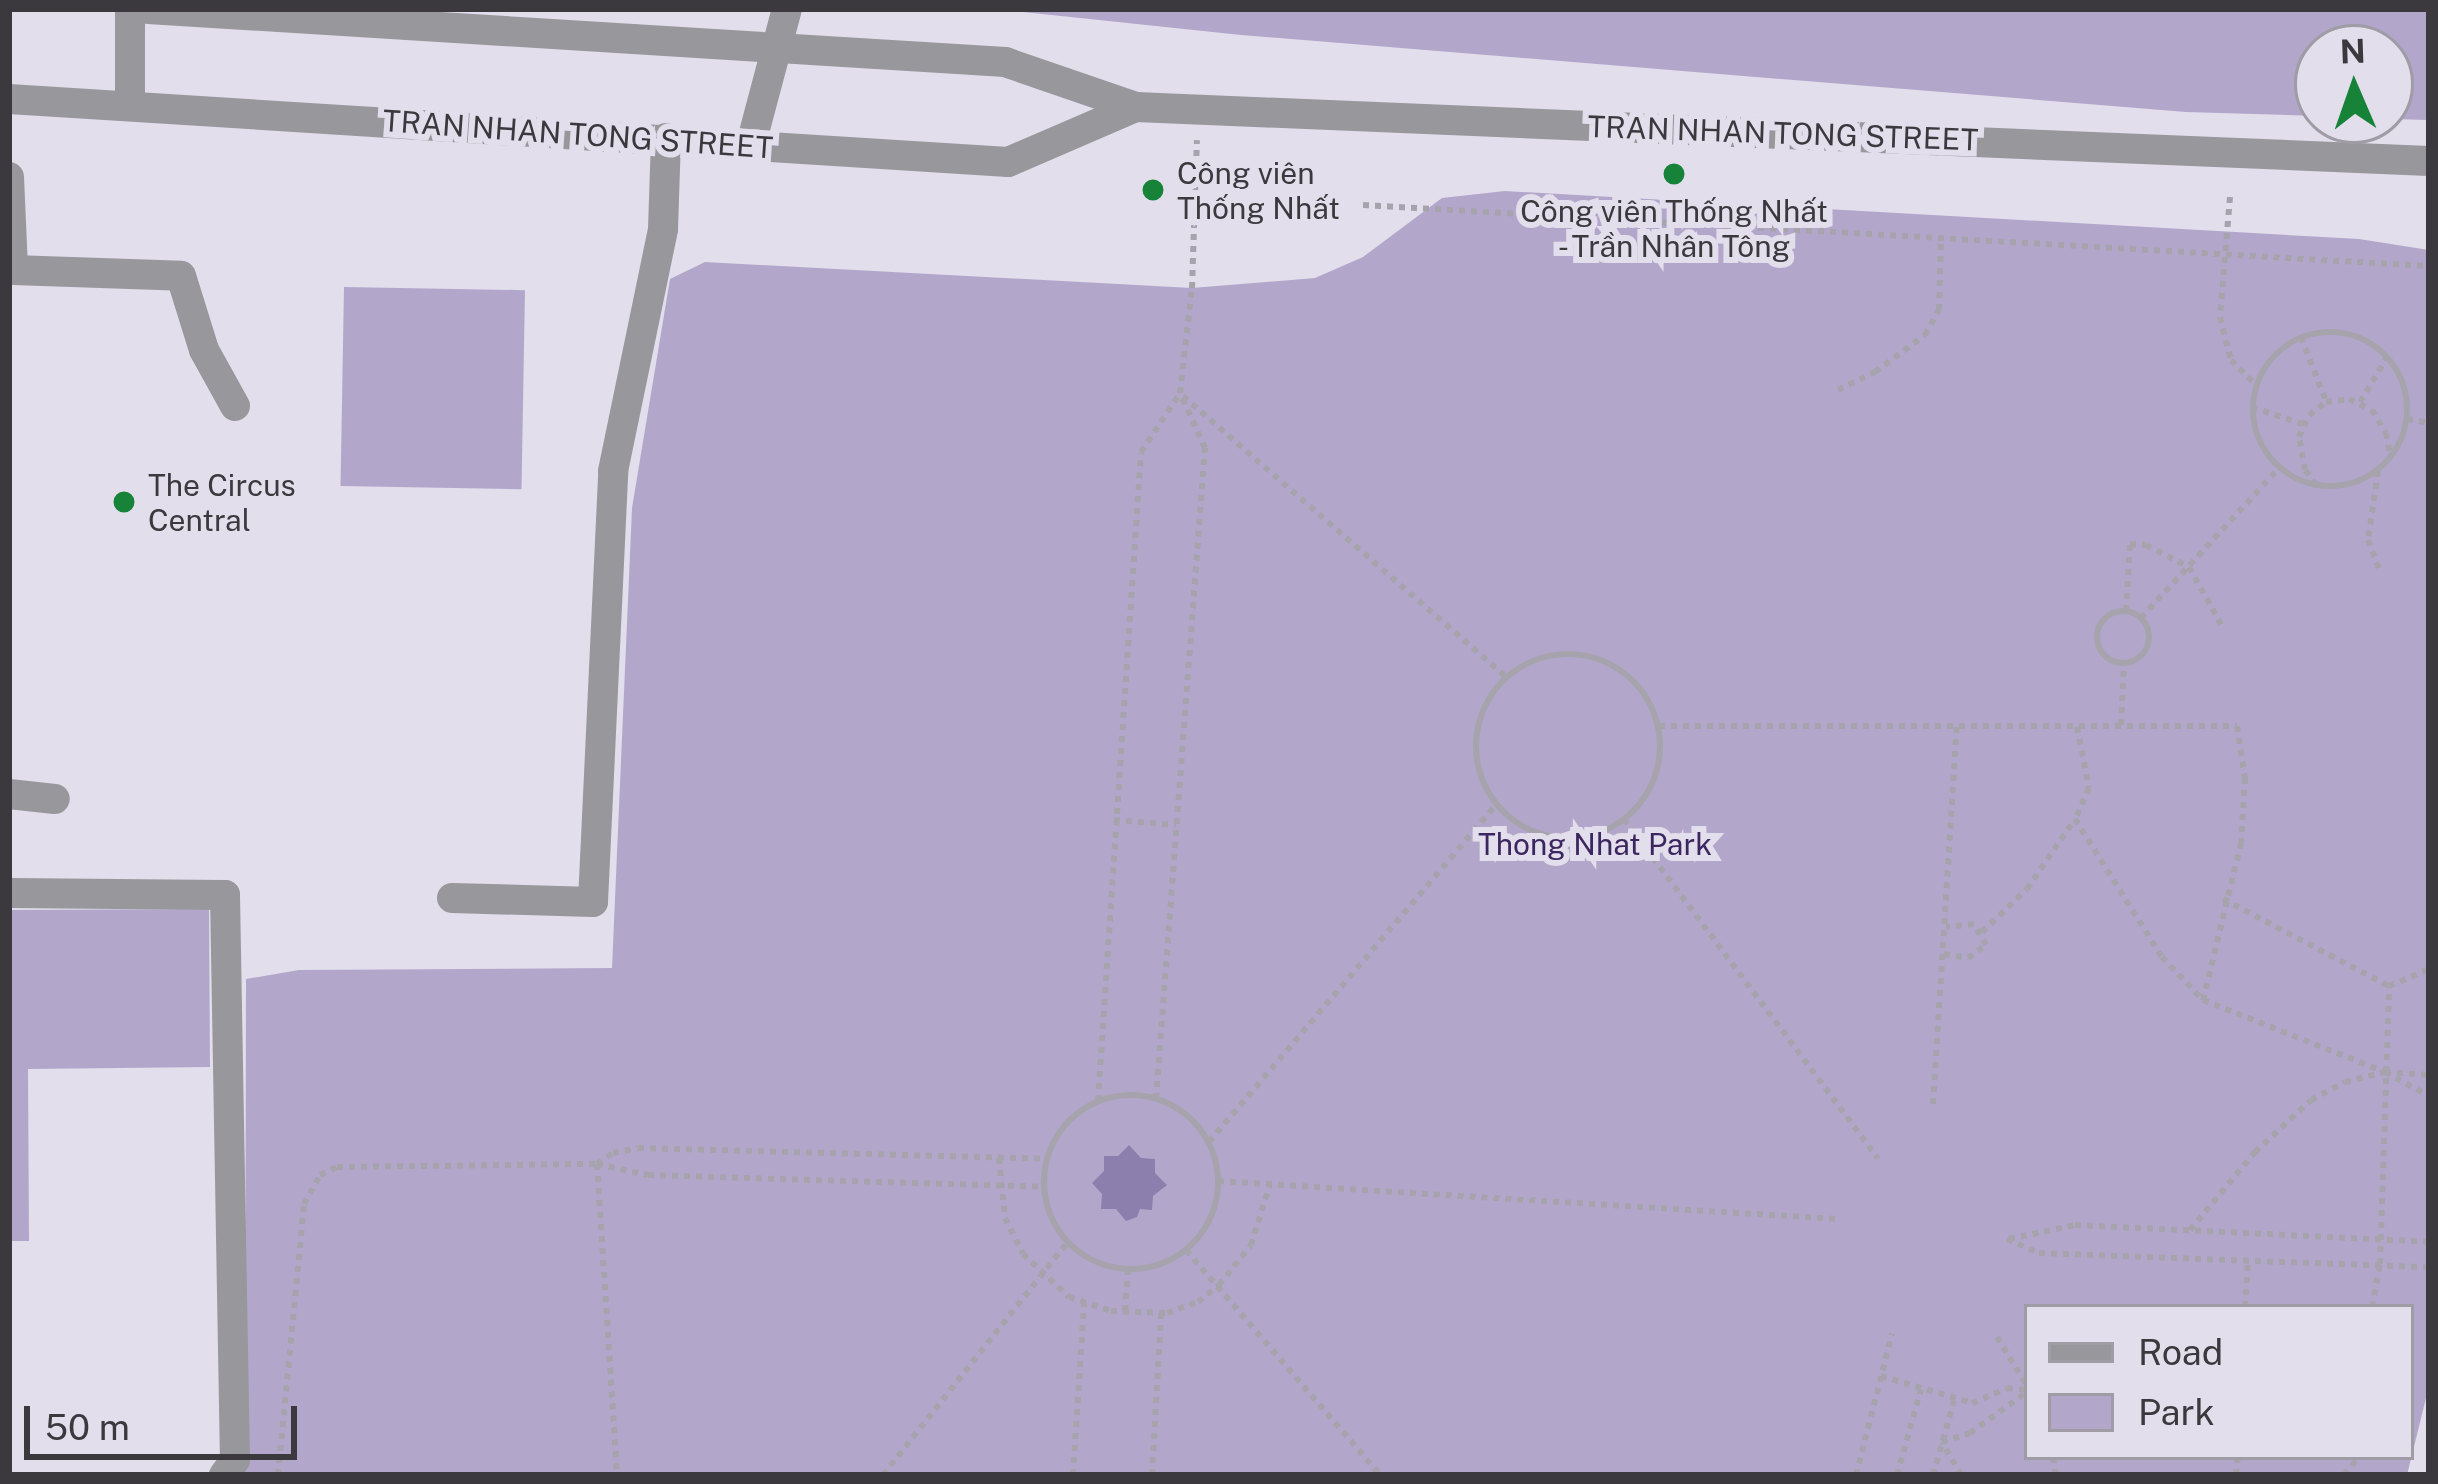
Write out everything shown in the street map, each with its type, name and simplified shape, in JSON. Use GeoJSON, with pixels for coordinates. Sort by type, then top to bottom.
{"type":"FeatureCollection","features":[{"type":"Feature","properties":{"kind":"street"},"geometry":{"type":"LineString","coordinates":[[130,9],[130,106]]}},
{"type":"Feature","properties":{"kind":"street","name":"TRAN NHAN TONG STREET"},"geometry":{"type":"LineString","coordinates":[[148,9],[1005,62],[1136,106],[2429,161]]}},
{"type":"Feature","properties":{"kind":"street"},"geometry":{"type":"LineString","coordinates":[[751,144],[787,9]]}},
{"type":"Feature","properties":{"kind":"street","name":"TRAN NHAN TONG STREET"},"geometry":{"type":"LineString","coordinates":[[9,99],[1008,162],[1136,106]]}},
{"type":"Feature","properties":{"kind":"street"},"geometry":{"type":"LineString","coordinates":[[452,898],[593,902],[614,471],[663,229],[666,138]]}},
{"type":"Feature","properties":{"kind":"street"},"geometry":{"type":"LineString","coordinates":[[9,177],[13,270],[182,276],[204,350],[235,406]]}},
{"type":"Feature","properties":{"kind":"street"},"geometry":{"type":"LineString","coordinates":[[9,794],[55,799]]}},
{"type":"Feature","properties":{"kind":"street"},"geometry":{"type":"LineString","coordinates":[[9,892],[225,895],[235,1460],[224,1475]]}},
{"type":"Feature","properties":{"kind":"path"},"geometry":{"type":"LineString","coordinates":[[1098,1101],[1142,452],[1180,393],[1192,288],[1198,109]]}},
{"type":"Feature","properties":{"kind":"path"},"geometry":{"type":"LineString","coordinates":[[2230,197],[2220,317],[2223,342],[2231,360],[2256,385]]}},
{"type":"Feature","properties":{"kind":"path"},"geometry":{"type":"LineString","coordinates":[[1363,206],[2429,266]]}},
{"type":"Feature","properties":{"kind":"path"},"geometry":{"type":"LineString","coordinates":[[1838,390],[1875,372],[1925,335],[1939,310],[1941,238]]}},
{"type":"Feature","properties":{"kind":"path"},"geometry":{"type":"LineString","coordinates":[[2347,334],[2387,357],[2399,375],[2407,418],[2390,457],[2378,470],[2346,484],[2316,485],[2279,468],[2254,429],[2256,385],[2266,364],[2301,337],[2347,334]]}},
{"type":"Feature","properties":{"kind":"path"},"geometry":{"type":"LineString","coordinates":[[2301,337],[2326,402]]}},
{"type":"Feature","properties":{"kind":"path"},"geometry":{"type":"LineString","coordinates":[[2360,402],[2387,357]]}},
{"type":"Feature","properties":{"kind":"path"},"geometry":{"type":"LineString","coordinates":[[1180,393],[1507,678]]}},
{"type":"Feature","properties":{"kind":"path"},"geometry":{"type":"LineString","coordinates":[[1156,1099],[1205,448],[1180,393]]}},
{"type":"Feature","properties":{"kind":"path"},"geometry":{"type":"LineString","coordinates":[[2316,485],[2300,451],[2303,424],[2326,402],[2360,402],[2381,420],[2390,457]]}},
{"type":"Feature","properties":{"kind":"path"},"geometry":{"type":"LineString","coordinates":[[2252,406],[2303,424]]}},
{"type":"Feature","properties":{"kind":"path"},"geometry":{"type":"LineString","coordinates":[[2407,418],[2429,423]]}},
{"type":"Feature","properties":{"kind":"path"},"geometry":{"type":"LineString","coordinates":[[2141,618],[2279,468]]}},
{"type":"Feature","properties":{"kind":"path"},"geometry":{"type":"LineString","coordinates":[[2378,470],[2378,499],[2368,540],[2380,572]]}},
{"type":"Feature","properties":{"kind":"path"},"geometry":{"type":"LineString","coordinates":[[2126,611],[2130,544],[2169,553],[2189,567],[2222,626]]}},
{"type":"Feature","properties":{"kind":"path"},"geometry":{"type":"LineString","coordinates":[[2126,611],[2141,618],[2148,642],[2140,657],[2124,663],[2108,658],[2097,636],[2103,620],[2126,611]]}},
{"type":"Feature","properties":{"kind":"path"},"geometry":{"type":"LineString","coordinates":[[1571,653],[1601,659],[1638,687],[1659,726],[1660,757],[1651,786],[1624,818],[1579,838],[1548,836],[1520,825],[1496,806],[1481,779],[1474,750],[1479,719],[1507,678],[1541,657],[1571,653]]}},
{"type":"Feature","properties":{"kind":"path"},"geometry":{"type":"LineString","coordinates":[[2121,726],[2124,663]]}},
{"type":"Feature","properties":{"kind":"path"},"geometry":{"type":"LineString","coordinates":[[1933,1104],[1957,725]]}},
{"type":"Feature","properties":{"kind":"path"},"geometry":{"type":"LineString","coordinates":[[1659,726],[2237,726],[2246,778],[2241,843],[2223,899],[2203,1000]]}},
{"type":"Feature","properties":{"kind":"path"},"geometry":{"type":"LineString","coordinates":[[1982,932],[2027,889],[2075,819],[2089,788],[2077,727]]}},
{"type":"Feature","properties":{"kind":"path"},"geometry":{"type":"LineString","coordinates":[[1209,1142],[1496,806]]}},
{"type":"Feature","properties":{"kind":"path"},"geometry":{"type":"LineString","coordinates":[[1624,818],[1878,1159]]}},
{"type":"Feature","properties":{"kind":"path"},"geometry":{"type":"LineString","coordinates":[[2075,819],[2162,957],[2203,1000],[2385,1072],[2429,1096]]}},
{"type":"Feature","properties":{"kind":"path"},"geometry":{"type":"LineString","coordinates":[[1114,820],[1177,825]]}},
{"type":"Feature","properties":{"kind":"path"},"geometry":{"type":"LineString","coordinates":[[2223,899],[2389,986]]}},
{"type":"Feature","properties":{"kind":"path"},"geometry":{"type":"LineString","coordinates":[[1944,954],[1968,958],[1986,944],[1982,932],[1962,922],[1946,927]]}},
{"type":"Feature","properties":{"kind":"path"},"geometry":{"type":"LineString","coordinates":[[2389,986],[2429,969]]}},
{"type":"Feature","properties":{"kind":"path"},"geometry":{"type":"LineString","coordinates":[[2373,1304],[2380,1264],[2389,986]]}},
{"type":"Feature","properties":{"kind":"path"},"geometry":{"type":"LineString","coordinates":[[2191,1230],[2254,1152],[2311,1100],[2345,1082],[2385,1072],[2429,1075]]}},
{"type":"Feature","properties":{"kind":"path"},"geometry":{"type":"LineString","coordinates":[[1126,1095],[1156,1099],[1195,1123],[1209,1142],[1219,1181],[1204,1231],[1186,1250],[1159,1264],[1128,1269],[1106,1266],[1066,1243],[1047,1208],[1046,1159],[1057,1135],[1098,1101],[1126,1095]]}},
{"type":"Feature","properties":{"kind":"path"},"geometry":{"type":"LineString","coordinates":[[597,1164],[638,1148],[1046,1159]]}},
{"type":"Feature","properties":{"kind":"path"},"geometry":{"type":"LineString","coordinates":[[999,1158],[998,1186],[1005,1218],[1041,1275],[1084,1303],[1124,1311],[1161,1313],[1198,1302],[1219,1286],[1251,1244],[1270,1184]]}},
{"type":"Feature","properties":{"kind":"path"},"geometry":{"type":"LineString","coordinates":[[278,1475],[304,1204],[320,1175],[337,1167],[597,1164],[648,1175],[1043,1187]]}},
{"type":"Feature","properties":{"kind":"path"},"geometry":{"type":"LineString","coordinates":[[597,1164],[617,1475]]}},
{"type":"Feature","properties":{"kind":"path"},"geometry":{"type":"LineString","coordinates":[[1219,1181],[1838,1219]]}},
{"type":"Feature","properties":{"kind":"path"},"geometry":{"type":"LineString","coordinates":[[2429,1242],[2075,1225],[2007,1239],[2039,1253],[2429,1267]]}},
{"type":"Feature","properties":{"kind":"path"},"geometry":{"type":"LineString","coordinates":[[883,1475],[1066,1243]]}},
{"type":"Feature","properties":{"kind":"path"},"geometry":{"type":"LineString","coordinates":[[1186,1250],[1379,1475]]}},
{"type":"Feature","properties":{"kind":"path"},"geometry":{"type":"LineString","coordinates":[[2245,1304],[2248,1260]]}},
{"type":"Feature","properties":{"kind":"path"},"geometry":{"type":"LineString","coordinates":[[1124,1311],[1128,1269]]}},
{"type":"Feature","properties":{"kind":"path"},"geometry":{"type":"LineString","coordinates":[[1073,1475],[1084,1303]]}},
{"type":"Feature","properties":{"kind":"path"},"geometry":{"type":"LineString","coordinates":[[1152,1475],[1161,1313]]}},
{"type":"Feature","properties":{"kind":"path"},"geometry":{"type":"LineString","coordinates":[[1856,1475],[1892,1334]]}},
{"type":"Feature","properties":{"kind":"path"},"geometry":{"type":"LineString","coordinates":[[1996,1337],[2024,1384]]}},
{"type":"Feature","properties":{"kind":"path"},"geometry":{"type":"LineString","coordinates":[[1881,1376],[1954,1401],[1972,1402],[2008,1388],[2024,1389]]}},
{"type":"Feature","properties":{"kind":"path"},"geometry":{"type":"LineString","coordinates":[[1897,1475],[1921,1389]]}},
{"type":"Feature","properties":{"kind":"path"},"geometry":{"type":"LineString","coordinates":[[1942,1442],[1970,1433],[2024,1391]]}},
{"type":"Feature","properties":{"kind":"path"},"geometry":{"type":"LineString","coordinates":[[1933,1475],[1954,1401]]}},
{"type":"Feature","properties":{"kind":"path"},"geometry":{"type":"LineString","coordinates":[[1942,1442],[1960,1475]]}},
{"type":"Feature","properties":{"kind":"green space"},"geometry":{"type":"Polygon","coordinates":[[[994,9],[2429,9],[2429,120],[2414,120],[2414,24],[2294,24],[2294,115],[2186,112],[1241,35],[994,9]]]}},
{"type":"Feature","properties":{"kind":"green space","name":"Thong Nhat Park"},"geometry":{"type":"Polygon","coordinates":[[[1505,191],[2359,239],[2429,250],[2429,1386],[2414,1447],[2414,1304],[2024,1304],[2024,1460],[2411,1460],[2407,1475],[245,1475],[246,979],[299,970],[612,968],[632,508],[670,279],[705,262],[1192,288],[1315,278],[1363,257],[1442,198],[1505,191]]]}},
{"type":"Feature","properties":{"kind":"green space"},"geometry":{"type":"Polygon","coordinates":[[[344,287],[525,290],[521,489],[341,486],[344,287]]]}},
{"type":"Feature","properties":{"kind":"green space"},"geometry":{"type":"Polygon","coordinates":[[[209,909],[210,1067],[28,1069],[29,1241],[9,1241],[9,910],[209,909]]]}},
{"type":"Feature","properties":{"kind":"shaded area"},"geometry":{"type":"Polygon","coordinates":[[[1129,1145],[1141,1158],[1155,1159],[1155,1173],[1167,1185],[1153,1196],[1152,1210],[1140,1209],[1137,1217],[1126,1221],[1116,1209],[1101,1209],[1102,1194],[1092,1183],[1104,1171],[1104,1156],[1118,1156],[1129,1145]]]}},
{"type":"Feature","properties":{"kind":"place","name":"Công viên Thống Nhất - Trần Nhân Tông"},"geometry":{"type":"Point","coordinates":[1674,174]}},
{"type":"Feature","properties":{"kind":"place","name":"Công viên Thống Nhất"},"geometry":{"type":"Point","coordinates":[1153,190]}},
{"type":"Feature","properties":{"kind":"place","name":"The Circus Central"},"geometry":{"type":"Point","coordinates":[124,502]}}]}
